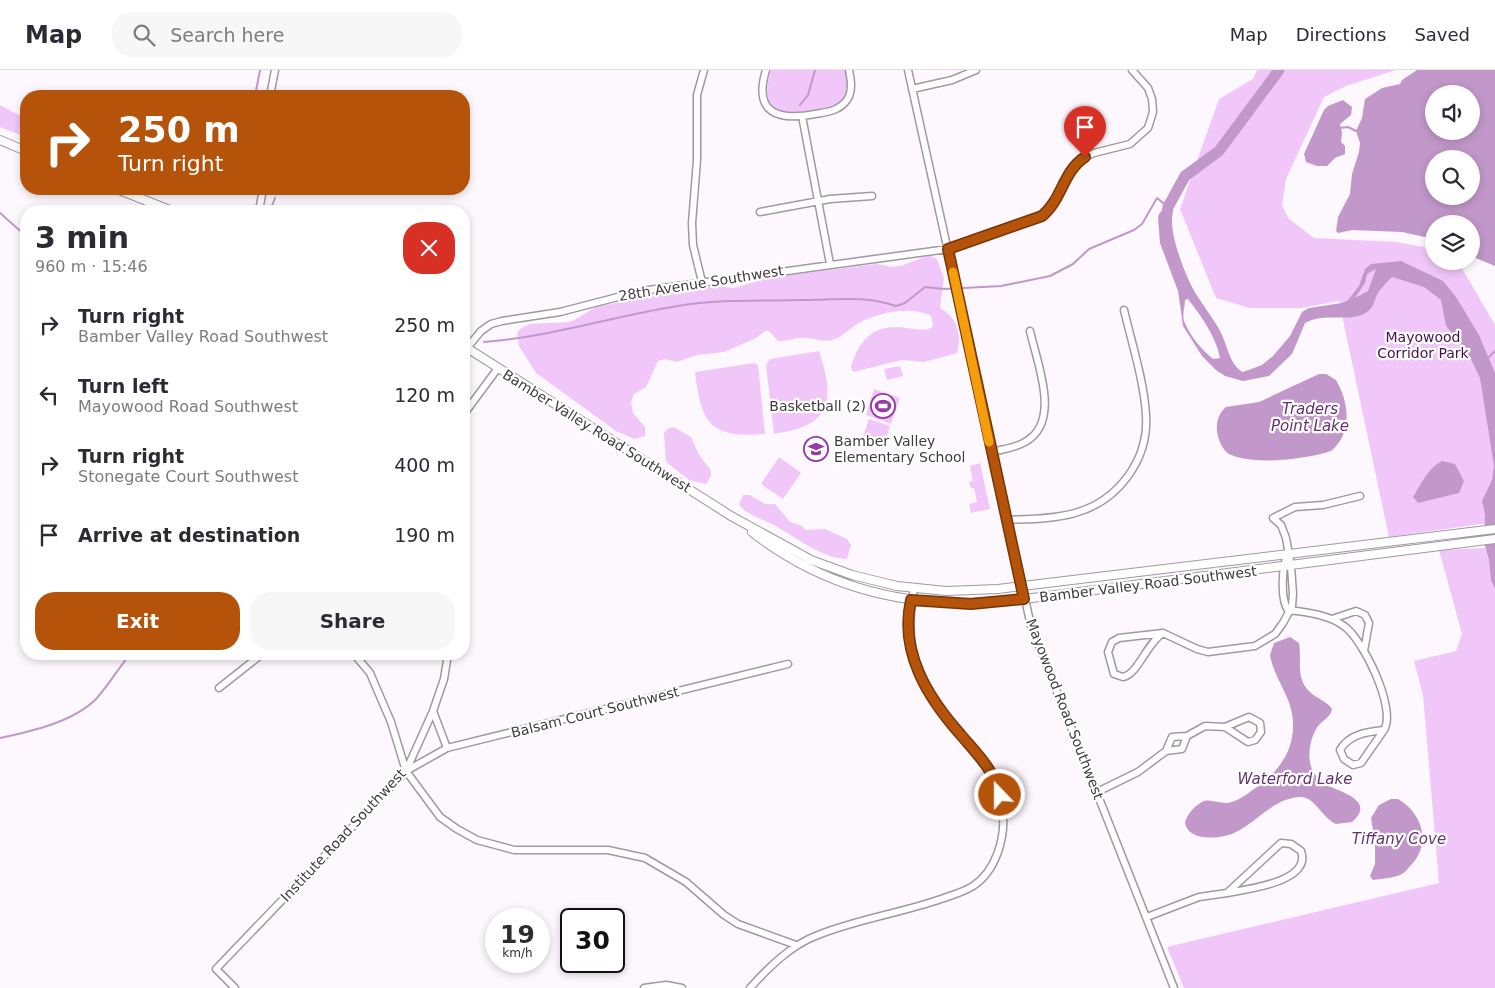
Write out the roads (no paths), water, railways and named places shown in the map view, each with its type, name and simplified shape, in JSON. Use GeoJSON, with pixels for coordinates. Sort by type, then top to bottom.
{"type":"FeatureCollection","features":[{"type":"Feature","properties":{"kind":"main road"},"geometry":{"type":"LineString","coordinates":[[0,140],[20,148]]}},
{"type":"Feature","properties":{"kind":"main road"},"geometry":{"type":"LineString","coordinates":[[132,195],[157,205]]}},
{"type":"Feature","properties":{"kind":"main road","name":"Bamber Valley Road Southwest"},"geometry":{"type":"LineString","coordinates":[[470,350],[731,516],[811,560],[852,575],[914,588],[968,591],[1021,586],[1495,529]]}},
{"type":"Feature","properties":{"kind":"main road","name":"Bamber Valley Road Southwest"},"geometry":{"type":"LineString","coordinates":[[731,516],[773,548],[827,576],[866,590],[911,600],[971,604],[1024,599],[1495,539]]}},
{"type":"Feature","properties":{"kind":"street"},"geometry":{"type":"LineString","coordinates":[[271,90],[275,70]]}},
{"type":"Feature","properties":{"kind":"street"},"geometry":{"type":"LineString","coordinates":[[702,282],[693,245],[692,224],[697,160],[697,95],[704,70]]}},
{"type":"Feature","properties":{"kind":"street"},"geometry":{"type":"LineString","coordinates":[[766,70],[762,92],[768,108],[781,116],[802,116],[831,111],[844,104],[851,91],[849,70]]}},
{"type":"Feature","properties":{"kind":"street","name":"Mayowood Road Southwest"},"geometry":{"type":"LineString","coordinates":[[908,70],[1024,599],[1036,639],[1174,988]]}},
{"type":"Feature","properties":{"kind":"street"},"geometry":{"type":"LineString","coordinates":[[912,89],[952,80],[976,70]]}},
{"type":"Feature","properties":{"kind":"street","name":"28th Avenue Southwest"},"geometry":{"type":"LineString","coordinates":[[470,341],[491,324],[560,312],[641,291],[948,249],[1042,216],[1053,205],[1070,171],[1081,159],[1094,153],[1130,144],[1141,137],[1151,123],[1152,99],[1148,88],[1132,70]]}},
{"type":"Feature","properties":{"kind":"street"},"geometry":{"type":"LineString","coordinates":[[802,116],[830,264]]}},
{"type":"Feature","properties":{"kind":"street"},"geometry":{"type":"LineString","coordinates":[[760,212],[818,201],[872,196]]}},
{"type":"Feature","properties":{"kind":"street"},"geometry":{"type":"LineString","coordinates":[[1007,520],[1066,515],[1092,507],[1113,492],[1136,464],[1145,436],[1146,417],[1124,310]]}},
{"type":"Feature","properties":{"kind":"street"},"geometry":{"type":"LineString","coordinates":[[992,452],[1026,442],[1038,431],[1044,417],[1046,402],[1030,331]]}},
{"type":"Feature","properties":{"kind":"street"},"geometry":{"type":"LineString","coordinates":[[470,406],[498,368]]}},
{"type":"Feature","properties":{"kind":"street"},"geometry":{"type":"LineString","coordinates":[[1163,633],[1152,642],[1131,674],[1123,677],[1114,674],[1108,656],[1112,642],[1119,638],[1163,633],[1203,651],[1260,644],[1275,634],[1293,604],[1287,566],[1288,553],[1283,531],[1273,518],[1295,507],[1322,505],[1360,496]]}},
{"type":"Feature","properties":{"kind":"street"},"geometry":{"type":"LineString","coordinates":[[750,988],[796,946],[846,924],[922,905],[958,893],[973,886],[992,867],[1004,825],[1003,805],[998,785],[987,765],[955,728],[920,677],[913,658],[908,617],[914,588]]}},
{"type":"Feature","properties":{"kind":"street"},"geometry":{"type":"LineString","coordinates":[[1288,610],[1332,619],[1352,633],[1364,651],[1384,699],[1388,719],[1384,730],[1359,764],[1351,764],[1341,756],[1342,747],[1358,734],[1384,730]]}},
{"type":"Feature","properties":{"kind":"street"},"geometry":{"type":"LineString","coordinates":[[1332,619],[1356,611],[1365,615],[1369,623],[1364,651]]}},
{"type":"Feature","properties":{"kind":"street"},"geometry":{"type":"LineString","coordinates":[[219,688],[254,660]]}},
{"type":"Feature","properties":{"kind":"street"},"geometry":{"type":"LineString","coordinates":[[359,660],[370,673],[390,722],[406,771],[440,817],[476,840],[514,850],[608,850],[646,858],[686,882],[724,916],[738,924],[796,946]]}},
{"type":"Feature","properties":{"kind":"street","name":"Institute Road Southwest"},"geometry":{"type":"LineString","coordinates":[[235,988],[216,969],[406,771],[433,711],[444,679],[447,660]]}},
{"type":"Feature","properties":{"kind":"street","name":"Balsam Court Southwest"},"geometry":{"type":"LineString","coordinates":[[406,771],[447,748],[788,664]]}},
{"type":"Feature","properties":{"kind":"street"},"geometry":{"type":"LineString","coordinates":[[433,711],[447,748]]}},
{"type":"Feature","properties":{"kind":"street"},"geometry":{"type":"LineString","coordinates":[[1166,751],[1172,737],[1187,736],[1201,727],[1225,727],[1249,717],[1260,722],[1261,732],[1255,740],[1248,742],[1225,727]]}},
{"type":"Feature","properties":{"kind":"street"},"geometry":{"type":"LineString","coordinates":[[1097,792],[1129,778],[1166,751],[1182,749],[1187,736]]}},
{"type":"Feature","properties":{"kind":"street"},"geometry":{"type":"LineString","coordinates":[[1147,917],[1203,896],[1227,893],[1274,882],[1294,874],[1301,866],[1301,851],[1291,844],[1281,843],[1227,893]]}},
{"type":"Feature","properties":{"kind":"street"},"geometry":{"type":"LineString","coordinates":[[644,988],[666,985],[682,988]]}},
{"type":"Feature","properties":{"kind":"water"},"geometry":{"type":"Polygon","coordinates":[[[1417,70],[1495,70],[1495,266],[1480,260],[1480,215],[1425,215],[1425,237],[1402,232],[1352,230],[1338,233],[1336,231],[1338,217],[1350,194],[1352,174],[1360,143],[1356,131],[1362,118],[1365,99],[1382,88],[1400,84],[1402,80],[1417,70]]]}},
{"type":"Feature","properties":{"kind":"water"},"geometry":{"type":"Polygon","coordinates":[[[1343,100],[1352,107],[1351,115],[1340,124],[1341,142],[1345,146],[1345,154],[1335,158],[1327,166],[1317,166],[1306,162],[1304,154],[1324,110],[1328,106],[1343,100]]]}},
{"type":"Feature","properties":{"kind":"water"},"geometry":{"type":"Polygon","coordinates":[[[1167,204],[1173,211],[1172,219],[1175,241],[1187,277],[1218,328],[1232,360],[1243,372],[1262,365],[1273,356],[1290,336],[1302,312],[1309,308],[1342,303],[1348,300],[1359,286],[1365,269],[1371,264],[1401,261],[1443,281],[1456,297],[1479,335],[1495,373],[1495,589],[1491,580],[1489,560],[1484,543],[1485,514],[1482,501],[1492,480],[1494,466],[1480,378],[1467,351],[1446,326],[1441,300],[1424,287],[1392,277],[1380,290],[1372,307],[1367,312],[1353,317],[1321,318],[1305,323],[1292,354],[1269,376],[1243,381],[1225,376],[1202,356],[1183,326],[1178,291],[1160,243],[1159,214],[1167,204]],[[1376,269],[1367,274],[1365,283],[1355,298],[1368,291],[1376,269]],[[1188,299],[1185,300],[1183,313],[1186,327],[1196,342],[1213,359],[1220,358],[1212,334],[1188,299]]]}},
{"type":"Feature","properties":{"kind":"water","name":"Traders Point Lake"},"geometry":{"type":"Polygon","coordinates":[[[1319,374],[1326,374],[1336,380],[1346,407],[1347,417],[1343,435],[1331,451],[1295,459],[1252,460],[1239,458],[1224,450],[1219,441],[1217,427],[1220,415],[1226,407],[1259,402],[1319,374]]]}},
{"type":"Feature","properties":{"kind":"water"},"geometry":{"type":"Polygon","coordinates":[[[1442,461],[1455,464],[1464,481],[1459,493],[1418,503],[1413,497],[1429,472],[1442,461]]]}},
{"type":"Feature","properties":{"kind":"water","name":"Waterford Lake"},"geometry":{"type":"Polygon","coordinates":[[[1290,637],[1299,643],[1300,669],[1305,687],[1332,709],[1318,726],[1313,736],[1309,754],[1311,766],[1319,779],[1358,802],[1359,814],[1352,822],[1336,824],[1310,800],[1301,797],[1291,798],[1282,801],[1234,833],[1221,837],[1198,836],[1187,828],[1185,822],[1189,813],[1196,806],[1205,801],[1228,803],[1242,798],[1277,769],[1287,753],[1293,734],[1292,714],[1270,655],[1274,643],[1290,637]]]}},
{"type":"Feature","properties":{"kind":"water","name":"Tiffany Cove"},"geometry":{"type":"Polygon","coordinates":[[[1391,799],[1398,799],[1406,805],[1418,820],[1422,838],[1421,847],[1408,869],[1402,874],[1373,880],[1370,876],[1375,864],[1375,841],[1371,818],[1379,805],[1391,799]]]}},
{"type":"Feature","properties":{"kind":"waterway"},"geometry":{"type":"LineString","coordinates":[[256,90],[260,70]]}},
{"type":"Feature","properties":{"kind":"waterway"},"geometry":{"type":"LineString","coordinates":[[800,105],[808,95],[815,70]]}},
{"type":"Feature","properties":{"kind":"waterway"},"geometry":{"type":"LineString","coordinates":[[1166,219],[1168,207],[1185,176],[1219,151],[1279,70]]}},
{"type":"Feature","properties":{"kind":"waterway"},"geometry":{"type":"LineString","coordinates":[[1340,128],[1348,127],[1356,131]]}},
{"type":"Feature","properties":{"kind":"waterway"},"geometry":{"type":"LineString","coordinates":[[272,205],[275,198]]}},
{"type":"Feature","properties":{"kind":"waterway"},"geometry":{"type":"LineString","coordinates":[[484,342],[533,336],[654,310],[709,302],[861,299],[896,306],[905,303],[925,287],[944,289],[1001,286],[1050,276],[1073,264],[1089,249],[1134,230],[1142,224],[1157,198],[1168,207]]}},
{"type":"Feature","properties":{"kind":"waterway"},"geometry":{"type":"LineString","coordinates":[[0,213],[20,231]]}},
{"type":"Feature","properties":{"kind":"waterway"},"geometry":{"type":"LineString","coordinates":[[1488,358],[1495,351]]}},
{"type":"Feature","properties":{"kind":"waterway"},"geometry":{"type":"LineString","coordinates":[[0,738],[52,724],[77,713],[97,698],[126,660]]}},
{"type":"Feature","properties":{"kind":"place","name":"Basketball (2)"},"geometry":{"type":"Point","coordinates":[883,406]}},
{"type":"Feature","properties":{"kind":"place","name":"Bamber Valley Elementary School"},"geometry":{"type":"Point","coordinates":[816,449]}},
{"type":"Feature","properties":{"kind":"park label","name":"Mayowood Corridor Park"},"geometry":{"type":"Point","coordinates":[1423,346]}}]}
